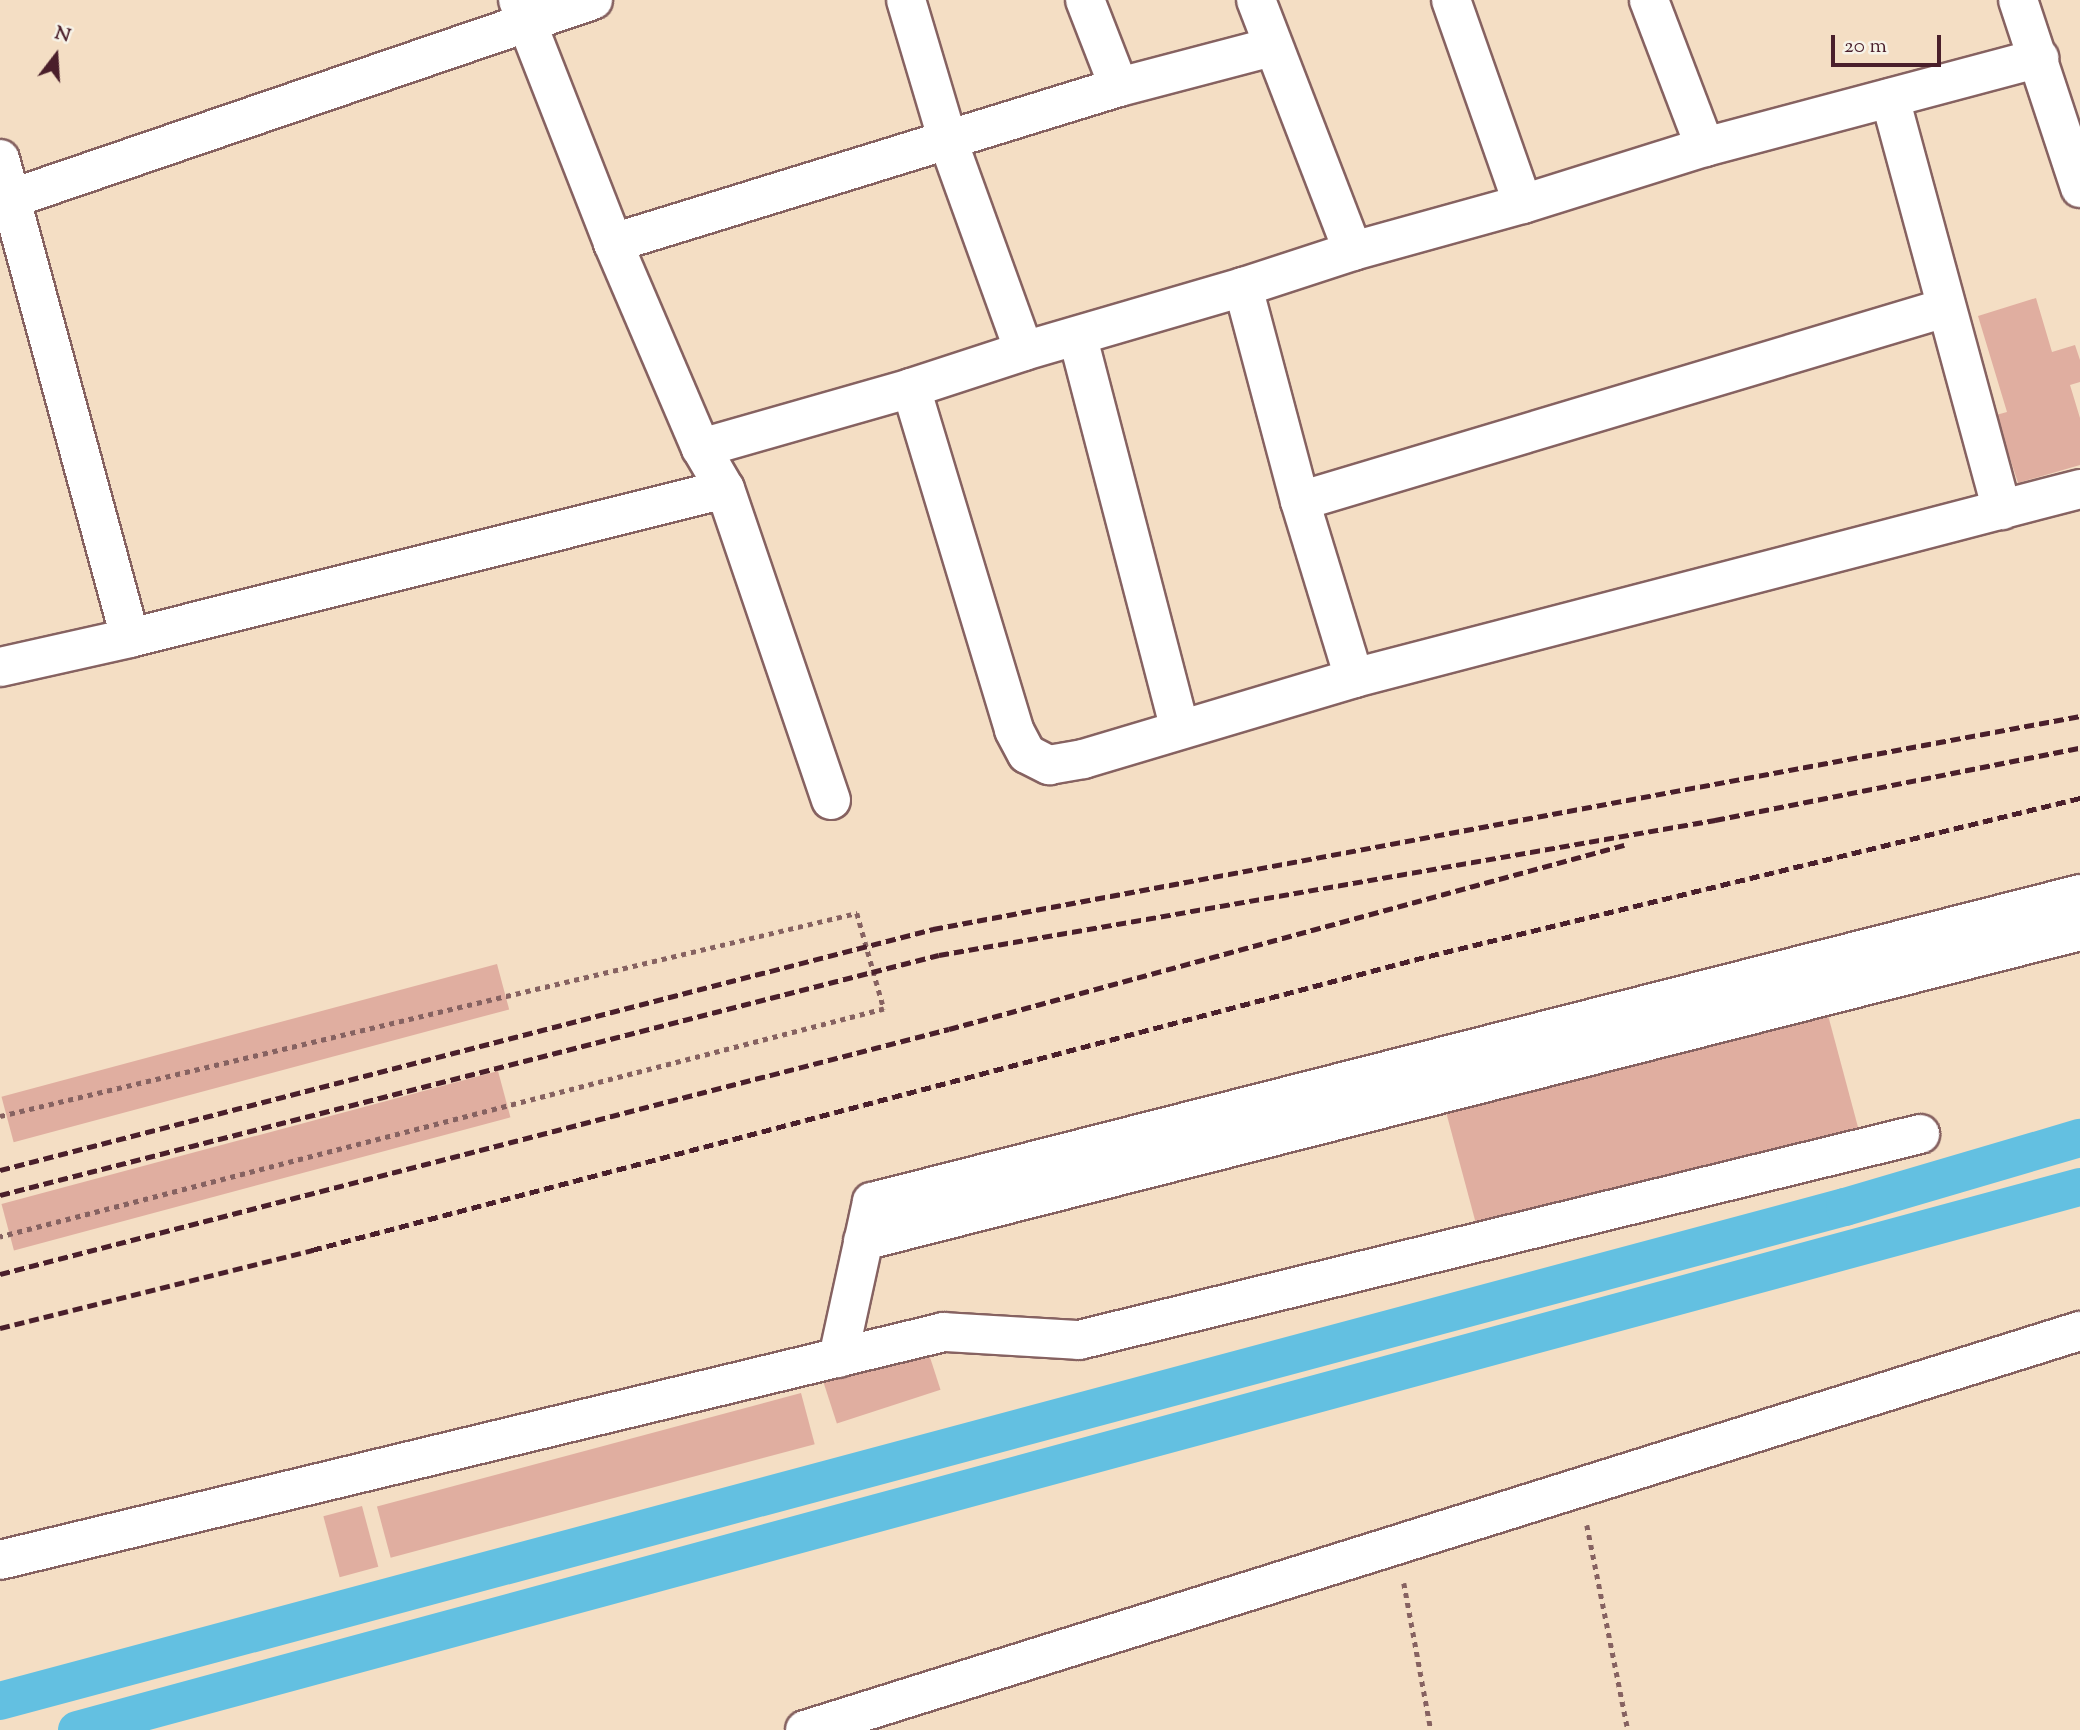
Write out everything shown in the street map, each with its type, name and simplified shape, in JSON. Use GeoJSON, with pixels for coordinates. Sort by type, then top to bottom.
{"type":"FeatureCollection","features":[{"type":"Feature","properties":{"kind":"street"},"geometry":{"type":"LineString","coordinates":[[10,199],[522,12],[593,0]]}},
{"type":"Feature","properties":{"kind":"street"},"geometry":{"type":"LineString","coordinates":[[906,0],[948,141],[1024,351]]}},
{"type":"Feature","properties":{"kind":"street"},"geometry":{"type":"LineString","coordinates":[[1085,0],[1119,87]]}},
{"type":"Feature","properties":{"kind":"street"},"geometry":{"type":"LineString","coordinates":[[1256,0],[1353,250]]}},
{"type":"Feature","properties":{"kind":"street"},"geometry":{"type":"LineString","coordinates":[[1451,0],[1523,204]]}},
{"type":"Feature","properties":{"kind":"street"},"geometry":{"type":"LineString","coordinates":[[1649,0],[1705,147]]}},
{"type":"Feature","properties":{"kind":"street"},"geometry":{"type":"LineString","coordinates":[[2018,0],[2016,63],[2080,188]]}},
{"type":"Feature","properties":{"kind":"street"},"geometry":{"type":"LineString","coordinates":[[522,12],[613,243],[701,448],[725,489],[831,800]]}},
{"type":"Feature","properties":{"kind":"street"},"geometry":{"type":"LineString","coordinates":[[613,243],[1119,87],[1272,47]]}},
{"type":"Feature","properties":{"kind":"street"},"geometry":{"type":"LineString","coordinates":[[701,448],[911,388],[1024,351],[1078,338],[1353,250],[1523,204],[1705,147],[2016,63]]}},
{"type":"Feature","properties":{"kind":"street"},"geometry":{"type":"LineString","coordinates":[[1890,98],[2002,510]]}},
{"type":"Feature","properties":{"kind":"street"},"geometry":{"type":"LineString","coordinates":[[0,159],[130,638]]}},
{"type":"Feature","properties":{"kind":"street"},"geometry":{"type":"LineString","coordinates":[[1243,287],[1300,502],[1354,678]]}},
{"type":"Feature","properties":{"kind":"street"},"geometry":{"type":"LineString","coordinates":[[1300,502],[1945,308]]}},
{"type":"Feature","properties":{"kind":"street"},"geometry":{"type":"LineString","coordinates":[[1078,338],[1180,729]]}},
{"type":"Feature","properties":{"kind":"street"},"geometry":{"type":"LineString","coordinates":[[911,388],[1014,730],[1027,754],[1049,765],[1083,759],[1354,678],[2080,489]]}},
{"type":"Feature","properties":{"kind":"street"},"geometry":{"type":"LineString","coordinates":[[0,667],[130,638],[725,489]]}},
{"type":"Feature","properties":{"kind":"street"},"geometry":{"type":"LineString","coordinates":[[838,1358],[872,1202],[2080,894]]}},
{"type":"Feature","properties":{"kind":"street"},"geometry":{"type":"LineString","coordinates":[[863,1241],[2080,931]]}},
{"type":"Feature","properties":{"kind":"street"},"geometry":{"type":"LineString","coordinates":[[0,1560],[944,1332],[1079,1340],[1920,1135]]}},
{"type":"Feature","properties":{"kind":"street"},"geometry":{"type":"LineString","coordinates":[[805,1730],[2080,1331]]}},
{"type":"Feature","properties":{"kind":"path"},"geometry":{"type":"LineString","coordinates":[[0,1116],[857,913],[884,1009],[0,1237]]}},
{"type":"Feature","properties":{"kind":"path"},"geometry":{"type":"LineString","coordinates":[[1580,1486],[1628,1730]]}},
{"type":"Feature","properties":{"kind":"path"},"geometry":{"type":"LineString","coordinates":[[1397,1544],[1431,1730]]}},
{"type":"Feature","properties":{"kind":"building"},"geometry":{"type":"Polygon","coordinates":[[[2036,298],[2052,352],[2075,345],[2080,360],[2080,382],[2070,385],[2080,418],[2080,465],[2018,483],[1996,415],[2007,412],[1978,316],[2036,298]]]}},
{"type":"Feature","properties":{"kind":"building"},"geometry":{"type":"Polygon","coordinates":[[[497,964],[509,1009],[14,1142],[1,1097],[497,964]]]}},
{"type":"Feature","properties":{"kind":"building"},"geometry":{"type":"Polygon","coordinates":[[[1825,1004],[1859,1131],[1478,1233],[1444,1106],[1825,1004]]]}},
{"type":"Feature","properties":{"kind":"building"},"geometry":{"type":"Polygon","coordinates":[[[498,1071],[510,1117],[14,1250],[2,1204],[498,1071]]]}},
{"type":"Feature","properties":{"kind":"building"},"geometry":{"type":"Polygon","coordinates":[[[926,1345],[941,1390],[837,1423],[822,1379],[926,1345]]]}},
{"type":"Feature","properties":{"kind":"building"},"geometry":{"type":"Polygon","coordinates":[[[801,1393],[815,1444],[391,1558],[377,1507],[801,1393]]]}},
{"type":"Feature","properties":{"kind":"building"},"geometry":{"type":"Polygon","coordinates":[[[362,1506],[378,1567],[340,1577],[323,1516],[362,1506]]]}},
{"type":"Feature","properties":{"kind":"waterway"},"geometry":{"type":"LineString","coordinates":[[0,1701],[1845,1207],[2080,1138]]}},
{"type":"Feature","properties":{"kind":"waterway"},"geometry":{"type":"LineString","coordinates":[[77,1730],[2080,1187]]}},
{"type":"Feature","properties":{"kind":"railway"},"geometry":{"type":"LineString","coordinates":[[0,1170],[933,929],[2080,716]]}},
{"type":"Feature","properties":{"kind":"railway"},"geometry":{"type":"LineString","coordinates":[[0,1195],[939,955],[1715,820],[2080,748]]}},
{"type":"Feature","properties":{"kind":"railway"},"geometry":{"type":"LineString","coordinates":[[0,1328],[312,1250],[1429,956],[2080,798]]}},
{"type":"Feature","properties":{"kind":"railway"},"geometry":{"type":"LineString","coordinates":[[0,1274],[949,1029],[1624,845]]}}]}
